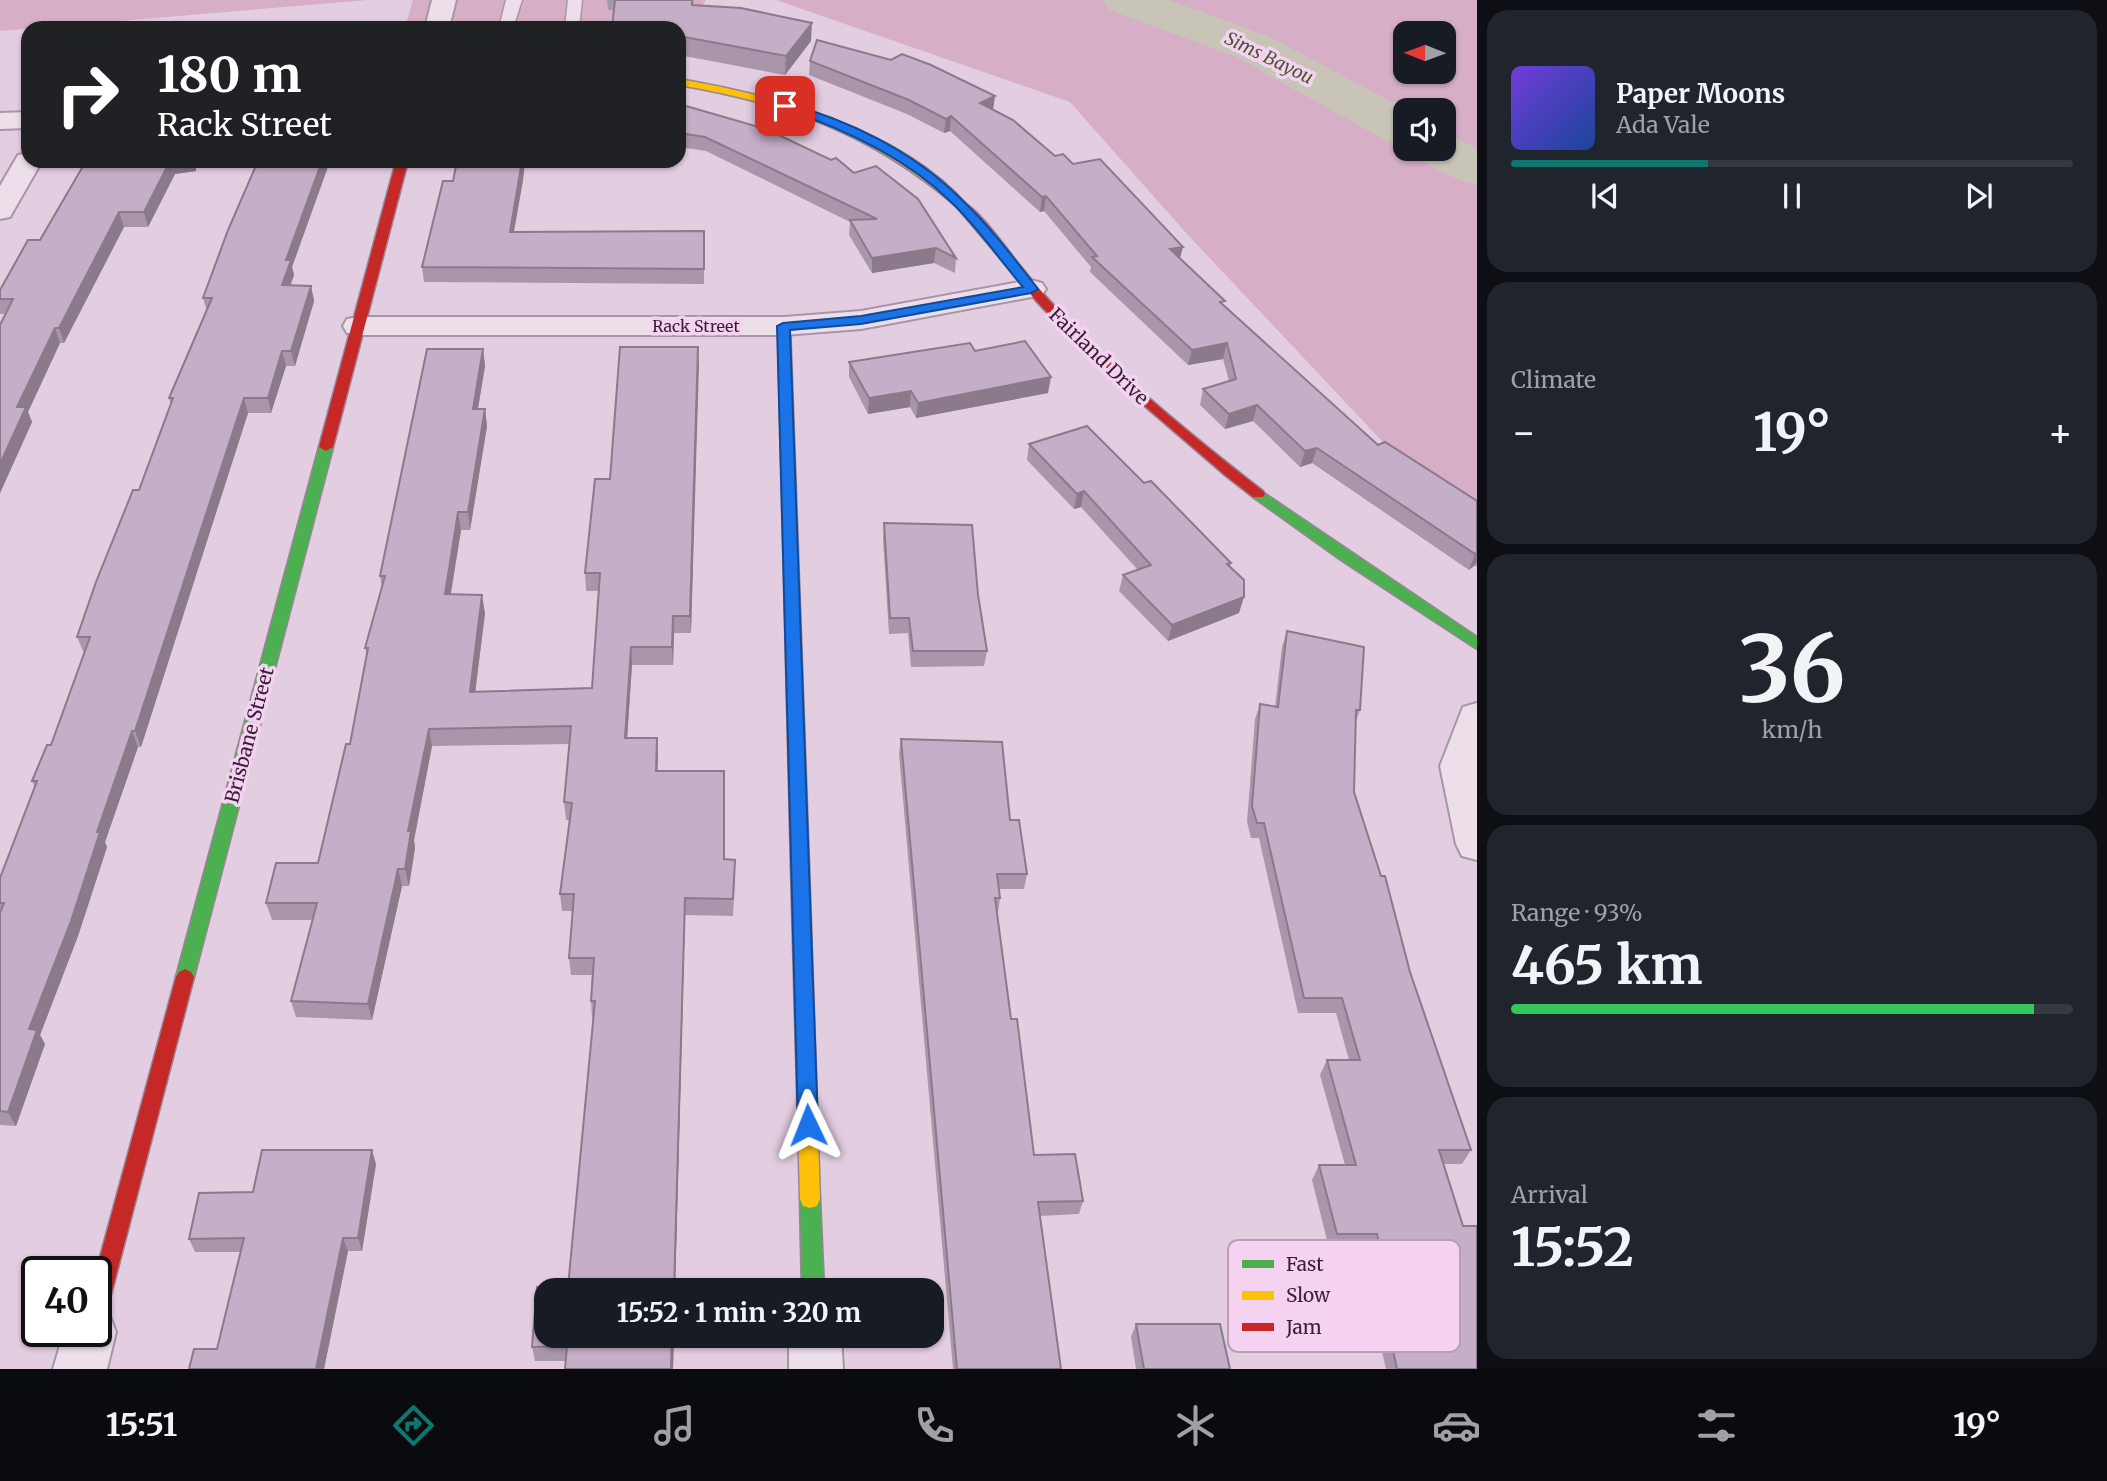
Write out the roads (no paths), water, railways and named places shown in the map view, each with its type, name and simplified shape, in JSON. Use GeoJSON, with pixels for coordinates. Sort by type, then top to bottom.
{"type":"FeatureCollection","features":[{"type":"Feature","properties":{"kind":"street"},"geometry":{"type":"LineString","coordinates":[[439,21],[444,0]]}},
{"type":"Feature","properties":{"kind":"street","name":"Fairland Drive"},"geometry":{"type":"LineString","coordinates":[[686,83],[762,98],[831,121],[892,152],[954,198],[1031,289],[1138,396],[1241,483],[1353,565],[1477,645]]}},
{"type":"Feature","properties":{"kind":"street"},"geometry":{"type":"LineString","coordinates":[[0,121],[21,120]]}},
{"type":"Feature","properties":{"kind":"street"},"geometry":{"type":"LineString","coordinates":[[0,211],[24,168]]}},
{"type":"Feature","properties":{"kind":"street","name":"Brisbane Street"},"geometry":{"type":"LineString","coordinates":[[110,1256],[400,168]]}},
{"type":"Feature","properties":{"kind":"street","name":"Rack Street"},"geometry":{"type":"LineString","coordinates":[[358,326],[783,326],[861,320],[1031,289]]}},
{"type":"Feature","properties":{"kind":"street"},"geometry":{"type":"LineString","coordinates":[[783,326],[813,1278]]}},
{"type":"Feature","properties":{"kind":"street"},"geometry":{"type":"LineString","coordinates":[[1477,717],[1460,766],[1477,844]]}},
{"type":"Feature","properties":{"kind":"street"},"geometry":{"type":"LineString","coordinates":[[80,1369],[86,1347]]}},
{"type":"Feature","properties":{"kind":"street"},"geometry":{"type":"LineString","coordinates":[[815,1348],[816,1369]]}},
{"type":"Feature","properties":{"kind":"lane"},"geometry":{"type":"LineString","coordinates":[[508,21],[512,1],[515,0]]}},
{"type":"Feature","properties":{"kind":"lane"},"geometry":{"type":"LineString","coordinates":[[573,21],[575,0]]}},
{"type":"Feature","properties":{"kind":"waterway","name":"Sims Bayou"},"geometry":{"type":"LineString","coordinates":[[1126,0],[1253,47],[1393,123]]}},
{"type":"Feature","properties":{"kind":"waterway","name":"Sims Bayou"},"geometry":{"type":"LineString","coordinates":[[1456,158],[1477,169]]}}]}
